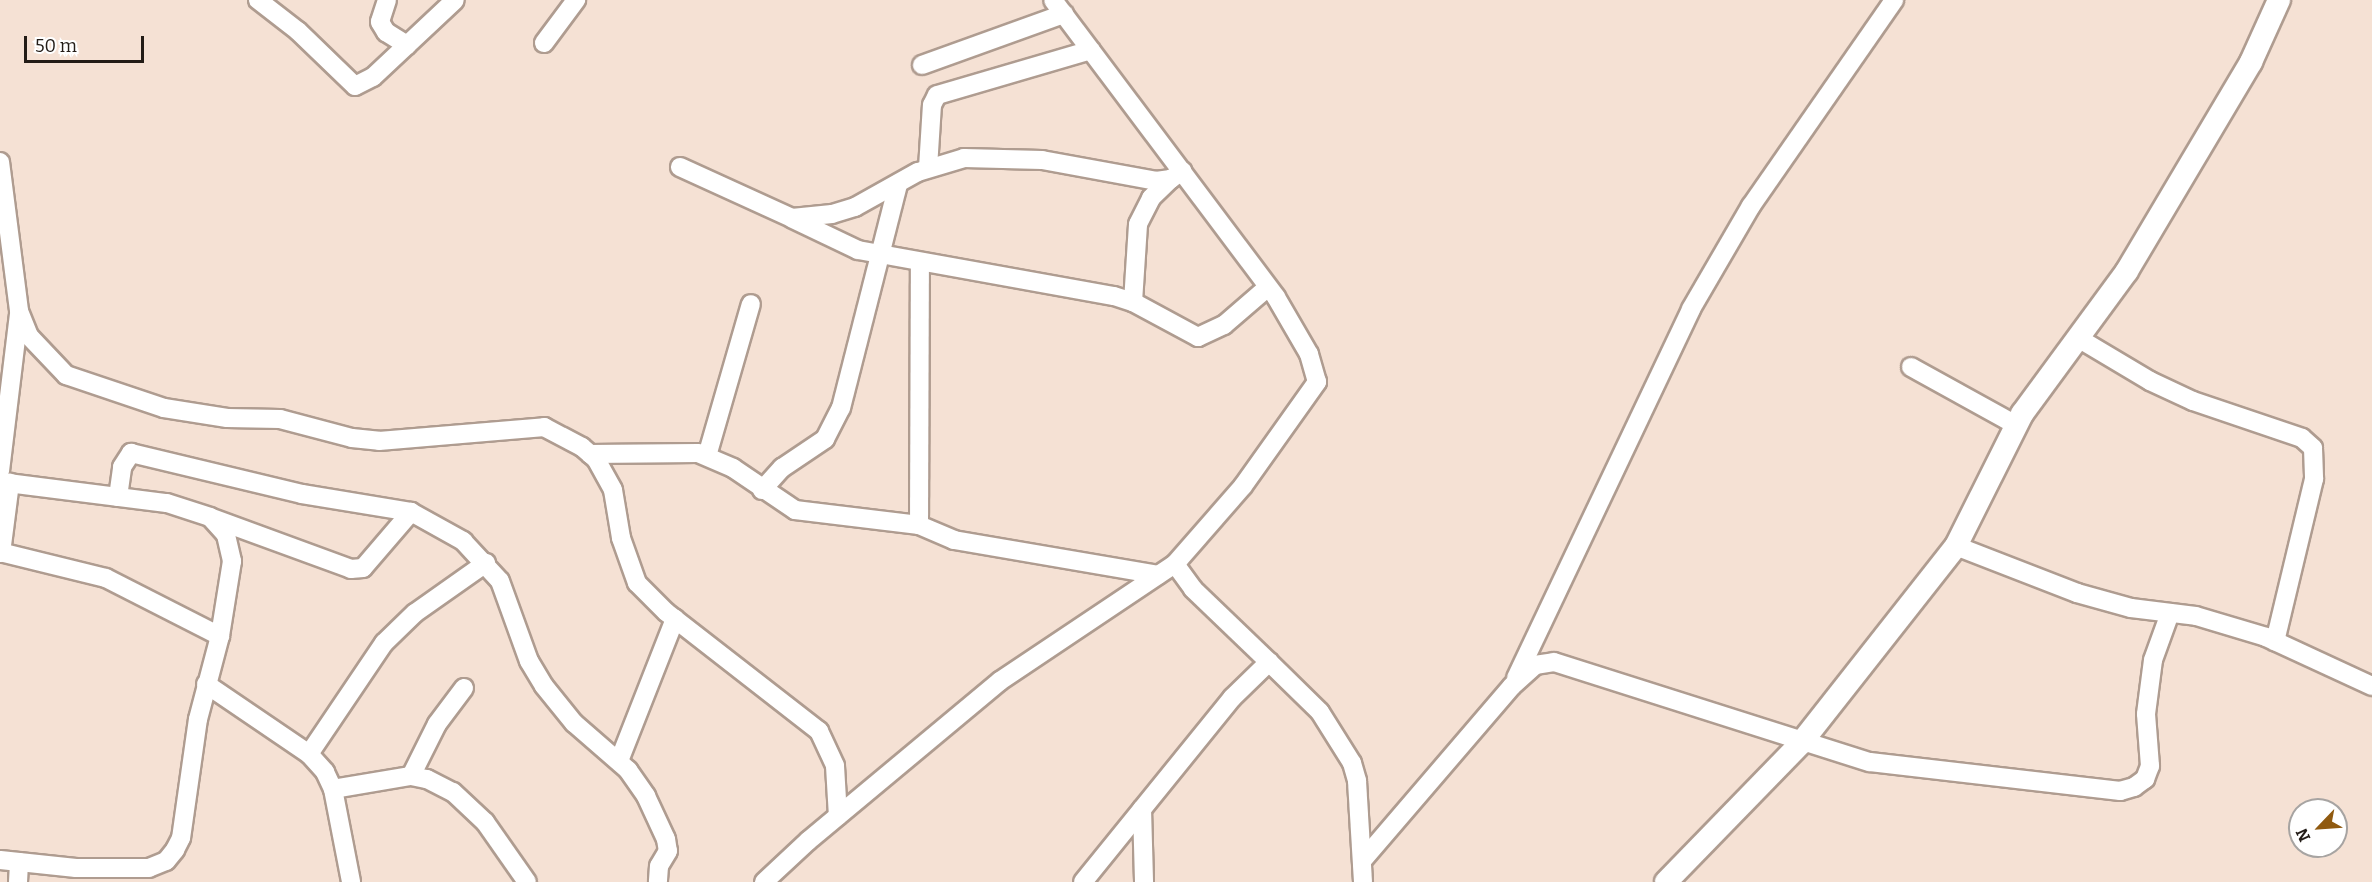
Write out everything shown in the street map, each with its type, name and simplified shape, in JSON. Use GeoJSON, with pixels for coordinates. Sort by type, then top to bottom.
{"type":"FeatureCollection","features":[{"type":"Feature","properties":{"kind":"street"},"geometry":{"type":"LineString","coordinates":[[258,0],[298,31],[355,86],[373,77],[455,0]]}},
{"type":"Feature","properties":{"kind":"street"},"geometry":{"type":"LineString","coordinates":[[387,0],[380,22],[386,32],[407,45]]}},
{"type":"Feature","properties":{"kind":"street"},"geometry":{"type":"LineString","coordinates":[[544,43],[576,0]]}},
{"type":"Feature","properties":{"kind":"street"},"geometry":{"type":"LineString","coordinates":[[1512,686],[1690,309],[1751,206],[1894,0]]}},
{"type":"Feature","properties":{"kind":"street"},"geometry":{"type":"LineString","coordinates":[[1666,882],[1801,743],[1956,546],[2016,425],[2133,261],[2251,62],[2279,0]]}},
{"type":"Feature","properties":{"kind":"street"},"geometry":{"type":"LineString","coordinates":[[764,882],[838,816],[1000,681],[1175,564],[1243,486],[1317,382],[1298,333],[1268,287],[1176,175],[1091,50],[1058,7],[922,65]]}},
{"type":"Feature","properties":{"kind":"street"},"geometry":{"type":"LineString","coordinates":[[928,168],[932,105],[937,95],[1091,50]]}},
{"type":"Feature","properties":{"kind":"street"},"geometry":{"type":"LineString","coordinates":[[792,218],[832,214],[928,168],[963,158],[1015,157],[1144,180],[1176,175]]}},
{"type":"Feature","properties":{"kind":"street"},"geometry":{"type":"LineString","coordinates":[[0,162],[12,298],[4,396],[1,553],[106,578],[220,636]]}},
{"type":"Feature","properties":{"kind":"street"},"geometry":{"type":"LineString","coordinates":[[680,167],[792,218],[839,244],[879,255],[1023,278],[1133,302],[1198,338],[1224,325],[1268,287]]}},
{"type":"Feature","properties":{"kind":"street"},"geometry":{"type":"LineString","coordinates":[[1133,302],[1138,224],[1151,198],[1176,175]]}},
{"type":"Feature","properties":{"kind":"street"},"geometry":{"type":"LineString","coordinates":[[762,490],[782,468],[825,439],[841,408],[898,184]]}},
{"type":"Feature","properties":{"kind":"street"},"geometry":{"type":"LineString","coordinates":[[919,525],[920,262]]}},
{"type":"Feature","properties":{"kind":"street"},"geometry":{"type":"LineString","coordinates":[[12,298],[29,336],[66,375],[164,408],[227,418],[280,419],[379,441],[544,427],[590,454],[613,490],[621,538],[637,583],[675,619],[819,731],[835,766],[838,816]]}},
{"type":"Feature","properties":{"kind":"street"},"geometry":{"type":"LineString","coordinates":[[707,456],[751,304]]}},
{"type":"Feature","properties":{"kind":"street"},"geometry":{"type":"LineString","coordinates":[[2078,338],[2150,381],[2193,401],[2302,438],[2313,448],[2314,479],[2275,641]]}},
{"type":"Feature","properties":{"kind":"street"},"geometry":{"type":"LineString","coordinates":[[1911,367],[2016,425]]}},
{"type":"Feature","properties":{"kind":"street"},"geometry":{"type":"LineString","coordinates":[[118,497],[122,467],[131,453],[302,494],[411,512],[463,542],[486,563],[510,602],[529,661],[544,686],[574,723],[619,761],[646,796],[666,839],[668,851],[659,866],[658,882]]}},
{"type":"Feature","properties":{"kind":"street"},"geometry":{"type":"LineString","coordinates":[[590,454],[707,456],[733,468],[762,490],[795,510],[919,525],[954,540],[1158,575]]}},
{"type":"Feature","properties":{"kind":"street"},"geometry":{"type":"LineString","coordinates":[[3,479],[167,503],[351,569],[363,568],[411,512]]}},
{"type":"Feature","properties":{"kind":"street"},"geometry":{"type":"LineString","coordinates":[[0,860],[76,875],[152,875],[166,861],[181,838],[206,684],[220,636],[231,561],[226,535],[210,517]]}},
{"type":"Feature","properties":{"kind":"street"},"geometry":{"type":"LineString","coordinates":[[1956,546],[2077,593],[2132,608],[2196,616],[2275,641],[2372,686]]}},
{"type":"Feature","properties":{"kind":"street"},"geometry":{"type":"LineString","coordinates":[[309,754],[391,636],[415,613],[486,563]]}},
{"type":"Feature","properties":{"kind":"street"},"geometry":{"type":"LineString","coordinates":[[1175,564],[1193,589],[1320,712],[1352,763],[1357,781],[1363,882]]}},
{"type":"Feature","properties":{"kind":"street"},"geometry":{"type":"LineString","coordinates":[[1362,861],[1512,686],[1534,666],[1554,662],[1801,743],[1870,762],[2120,791],[2134,787],[2145,778],[2150,766],[2146,714],[2152,660],[2170,613]]}},
{"type":"Feature","properties":{"kind":"street"},"geometry":{"type":"LineString","coordinates":[[619,761],[675,619]]}},
{"type":"Feature","properties":{"kind":"street"},"geometry":{"type":"LineString","coordinates":[[1083,882],[1232,698],[1269,662]]}},
{"type":"Feature","properties":{"kind":"street"},"geometry":{"type":"LineString","coordinates":[[206,684],[309,754],[333,789],[351,882]]}},
{"type":"Feature","properties":{"kind":"street"},"geometry":{"type":"LineString","coordinates":[[411,776],[437,724],[464,688]]}},
{"type":"Feature","properties":{"kind":"street"},"geometry":{"type":"LineString","coordinates":[[333,789],[411,776],[453,792],[485,822],[527,882]]}},
{"type":"Feature","properties":{"kind":"street"},"geometry":{"type":"LineString","coordinates":[[1142,809],[1144,882]]}},
{"type":"Feature","properties":{"kind":"street"},"geometry":{"type":"LineString","coordinates":[[18,882],[19,862]]}}]}
